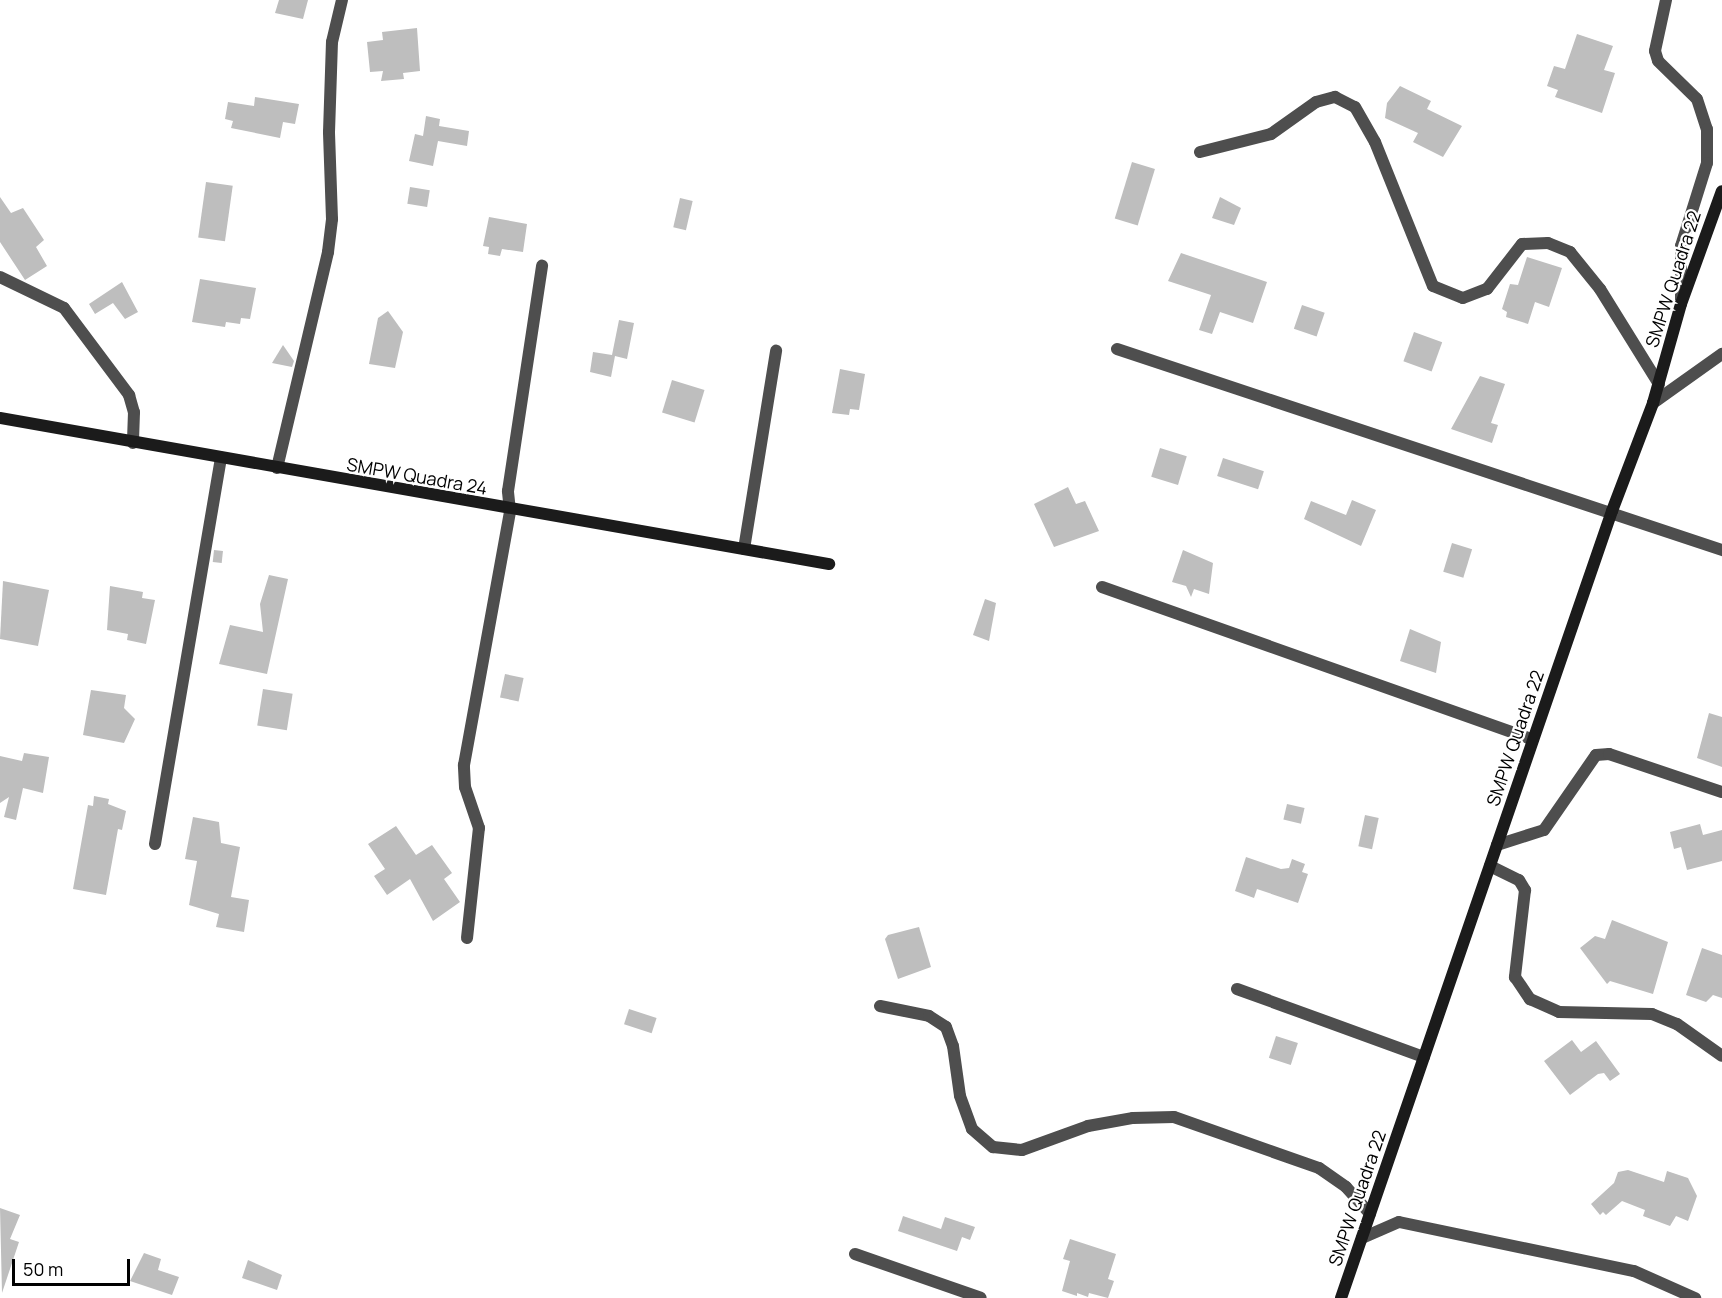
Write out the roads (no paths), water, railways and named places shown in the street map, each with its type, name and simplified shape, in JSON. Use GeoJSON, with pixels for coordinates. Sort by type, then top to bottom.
{"type":"FeatureCollection","features":[{"type":"Feature","properties":{"kind":"street"},"geometry":{"type":"LineString","coordinates":[[277,468],[328,252],[332,219],[329,132],[332,42],[342,0]]}},
{"type":"Feature","properties":{"kind":"street"},"geometry":{"type":"LineString","coordinates":[[1666,0],[1655,51],[1658,61],[1697,99],[1707,129],[1707,163],[1681,246],[1682,304]]}},
{"type":"Feature","properties":{"kind":"street"},"geometry":{"type":"LineString","coordinates":[[1200,152],[1270,134],[1316,102],[1335,97],[1355,107],[1375,142],[1433,286],[1463,298],[1488,289],[1522,244],[1548,243],[1570,252],[1600,289],[1659,384]]}},
{"type":"Feature","properties":{"kind":"street","name":"SMPW Quadra 22"},"geometry":{"type":"LineString","coordinates":[[1341,1298],[1612,511],[1653,403],[1682,304],[1722,191]]}},
{"type":"Feature","properties":{"kind":"street"},"geometry":{"type":"LineString","coordinates":[[467,938],[478,828],[465,787],[464,765],[510,511],[508,491],[542,266]]}},
{"type":"Feature","properties":{"kind":"street"},"geometry":{"type":"LineString","coordinates":[[0,277],[64,308],[129,395],[134,412],[133,443]]}},
{"type":"Feature","properties":{"kind":"street"},"geometry":{"type":"LineString","coordinates":[[1117,350],[1612,511],[1722,550]]}},
{"type":"Feature","properties":{"kind":"street"},"geometry":{"type":"LineString","coordinates":[[744,549],[776,351]]}},
{"type":"Feature","properties":{"kind":"street"},"geometry":{"type":"LineString","coordinates":[[1653,403],[1722,354]]}},
{"type":"Feature","properties":{"kind":"street","name":"SMPW Quadra 24"},"geometry":{"type":"LineString","coordinates":[[0,418],[510,511],[829,564]]}},
{"type":"Feature","properties":{"kind":"street"},"geometry":{"type":"LineString","coordinates":[[155,844],[221,458]]}},
{"type":"Feature","properties":{"kind":"street"},"geometry":{"type":"LineString","coordinates":[[1102,587],[1533,740]]}},
{"type":"Feature","properties":{"kind":"street"},"geometry":{"type":"LineString","coordinates":[[1497,845],[1544,830],[1596,755],[1609,754],[1722,792]]}},
{"type":"Feature","properties":{"kind":"street"},"geometry":{"type":"LineString","coordinates":[[1490,866],[1518,880],[1525,890],[1514,966],[1519,988],[1530,999],[1559,1011],[1652,1014],[1677,1024],[1722,1056]]}},
{"type":"Feature","properties":{"kind":"street"},"geometry":{"type":"LineString","coordinates":[[1237,989],[1424,1057]]}},
{"type":"Feature","properties":{"kind":"street"},"geometry":{"type":"LineString","coordinates":[[880,1006],[929,1016],[946,1027],[953,1046],[960,1096],[972,1129],[993,1147],[1022,1150],[1088,1126],[1132,1118],[1174,1117],[1320,1168],[1346,1188],[1370,1214]]}},
{"type":"Feature","properties":{"kind":"street"},"geometry":{"type":"LineString","coordinates":[[1362,1238],[1399,1222],[1634,1271],[1695,1298]]}},
{"type":"Feature","properties":{"kind":"street"},"geometry":{"type":"LineString","coordinates":[[855,1254],[981,1298]]}}]}
